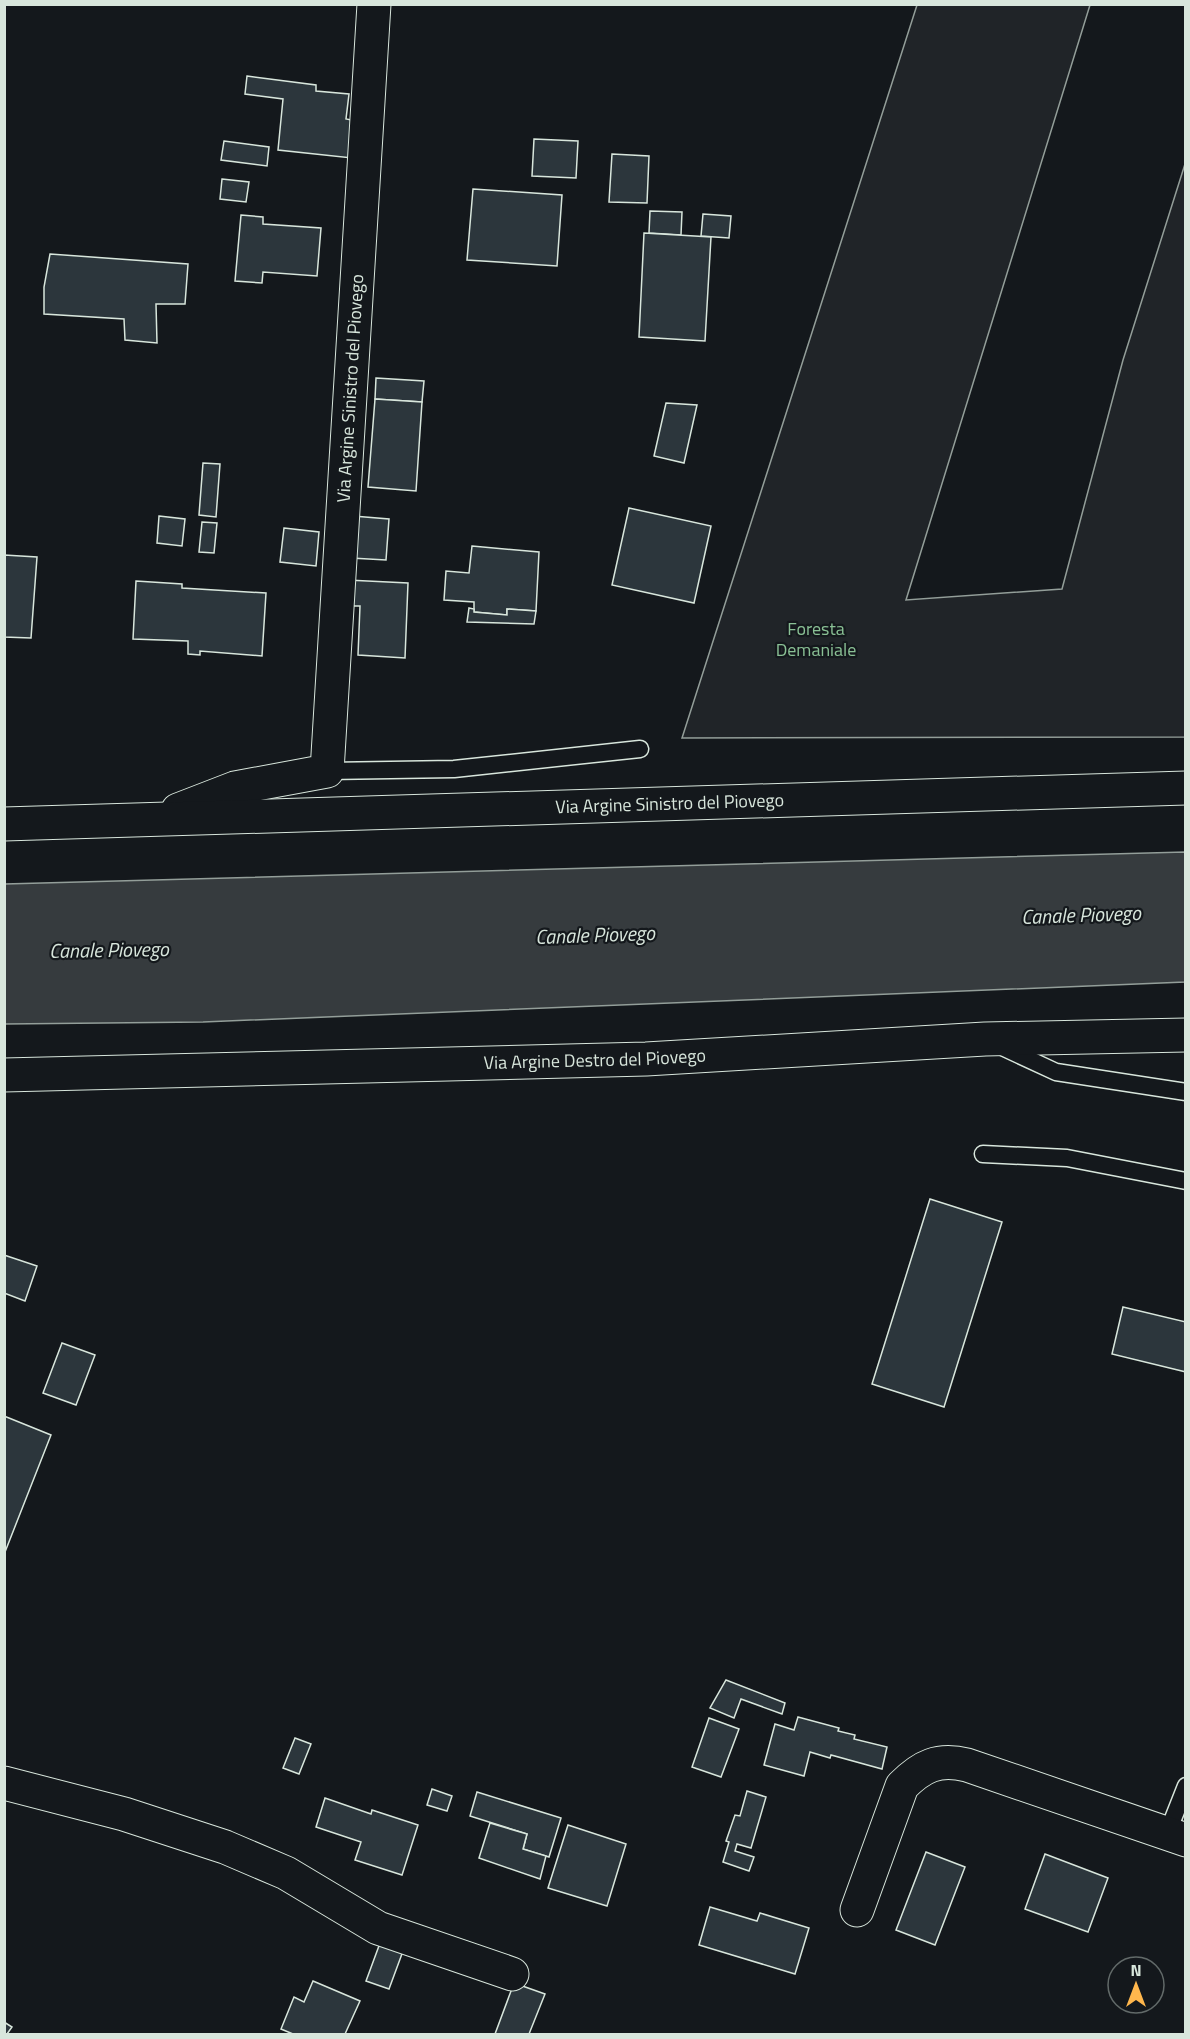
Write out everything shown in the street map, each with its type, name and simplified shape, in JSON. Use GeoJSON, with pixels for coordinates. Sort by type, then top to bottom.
{"type":"FeatureCollection","features":[{"type":"Feature","properties":{"kind":"street","name":"Via Argine Sinistro del Piovego"},"geometry":{"type":"LineString","coordinates":[[154,819],[235,788],[327,771],[374,4]]}},
{"type":"Feature","properties":{"kind":"street","name":"Via Argine Sinistro del Piovego"},"geometry":{"type":"LineString","coordinates":[[4,824],[1185,788]]}},
{"type":"Feature","properties":{"kind":"street","name":"Via Argine Destro del Piovego"},"geometry":{"type":"LineString","coordinates":[[4,1075],[646,1059],[985,1039],[1185,1035]]}},
{"type":"Feature","properties":{"kind":"street"},"geometry":{"type":"LineString","coordinates":[[857,1910],[902,1786],[916,1772],[932,1763],[950,1761],[967,1765],[1176,1837]]}},
{"type":"Feature","properties":{"kind":"street"},"geometry":{"type":"LineString","coordinates":[[4,1782],[123,1814],[225,1847],[286,1873],[378,1929],[512,1974]]}},
{"type":"Feature","properties":{"kind":"lane","name":"Via Argine Sinistro del Piovego"},"geometry":{"type":"LineString","coordinates":[[327,771],[454,769],[640,749]]}},
{"type":"Feature","properties":{"kind":"lane"},"geometry":{"type":"LineString","coordinates":[[1112,1038],[1185,1047]]}},
{"type":"Feature","properties":{"kind":"lane"},"geometry":{"type":"LineString","coordinates":[[985,1039],[1056,1072],[1185,1092]]}},
{"type":"Feature","properties":{"kind":"lane"},"geometry":{"type":"LineString","coordinates":[[983,1154],[1067,1158],[1185,1181]]}},
{"type":"Feature","properties":{"kind":"lane"},"geometry":{"type":"LineString","coordinates":[[1176,1837],[1185,1786]]}},
{"type":"Feature","properties":{"kind":"green space","name":"Foresta Demaniale"},"geometry":{"type":"Polygon","coordinates":[[[917,5],[1090,5],[906,600],[1062,589],[1123,360],[1185,164],[1185,737],[682,738],[917,5]]]}},
{"type":"Feature","properties":{"kind":"water","name":"Canale Piovego"},"geometry":{"type":"Polygon","coordinates":[[[1185,852],[1185,982],[203,1022],[5,1024],[5,884],[1185,852]]]}},
{"type":"Feature","properties":{"kind":"building"},"geometry":{"type":"Polygon","coordinates":[[[247,76],[316,85],[316,91],[349,94],[346,119],[357,121],[352,158],[278,150],[283,99],[245,94],[247,76]]]}},
{"type":"Feature","properties":{"kind":"building"},"geometry":{"type":"Polygon","coordinates":[[[534,139],[578,141],[576,178],[532,176],[534,139]]]}},
{"type":"Feature","properties":{"kind":"building"},"geometry":{"type":"Polygon","coordinates":[[[224,141],[269,147],[267,166],[221,160],[224,141]]]}},
{"type":"Feature","properties":{"kind":"building"},"geometry":{"type":"Polygon","coordinates":[[[612,154],[649,156],[647,203],[609,202],[612,154]]]}},
{"type":"Feature","properties":{"kind":"building"},"geometry":{"type":"Polygon","coordinates":[[[222,179],[249,182],[246,202],[220,199],[222,179]]]}},
{"type":"Feature","properties":{"kind":"building"},"geometry":{"type":"Polygon","coordinates":[[[473,189],[562,195],[557,266],[467,260],[473,189]]]}},
{"type":"Feature","properties":{"kind":"building"},"geometry":{"type":"Polygon","coordinates":[[[650,211],[682,212],[681,235],[649,233],[650,211]]]}},
{"type":"Feature","properties":{"kind":"building"},"geometry":{"type":"Polygon","coordinates":[[[703,214],[731,216],[729,238],[701,236],[703,214]]]}},
{"type":"Feature","properties":{"kind":"building"},"geometry":{"type":"Polygon","coordinates":[[[241,215],[263,217],[263,224],[321,228],[317,276],[263,272],[262,283],[235,281],[241,215]]]}},
{"type":"Feature","properties":{"kind":"building"},"geometry":{"type":"Polygon","coordinates":[[[644,233],[711,237],[705,341],[639,337],[644,233]]]}},
{"type":"Feature","properties":{"kind":"building"},"geometry":{"type":"Polygon","coordinates":[[[50,254],[188,264],[185,304],[156,304],[157,343],[125,340],[124,319],[44,314],[44,287],[50,254]]]}},
{"type":"Feature","properties":{"kind":"building"},"geometry":{"type":"Polygon","coordinates":[[[376,378],[424,381],[422,402],[375,399],[376,378]]]}},
{"type":"Feature","properties":{"kind":"building"},"geometry":{"type":"Polygon","coordinates":[[[375,399],[422,402],[416,491],[368,487],[375,399]]]}},
{"type":"Feature","properties":{"kind":"building"},"geometry":{"type":"Polygon","coordinates":[[[666,403],[697,405],[684,463],[654,456],[666,403]]]}},
{"type":"Feature","properties":{"kind":"building"},"geometry":{"type":"Polygon","coordinates":[[[203,463],[220,464],[216,517],[199,515],[203,463]]]}},
{"type":"Feature","properties":{"kind":"building"},"geometry":{"type":"Polygon","coordinates":[[[629,508],[711,526],[694,603],[612,585],[629,508]]]}},
{"type":"Feature","properties":{"kind":"building"},"geometry":{"type":"Polygon","coordinates":[[[159,516],[185,519],[182,546],[157,543],[159,516]]]}},
{"type":"Feature","properties":{"kind":"building"},"geometry":{"type":"Polygon","coordinates":[[[353,516],[389,519],[386,560],[351,558],[353,516]]]}},
{"type":"Feature","properties":{"kind":"building"},"geometry":{"type":"Polygon","coordinates":[[[202,522],[217,523],[214,553],[199,552],[202,522]]]}},
{"type":"Feature","properties":{"kind":"building"},"geometry":{"type":"Polygon","coordinates":[[[284,528],[319,532],[316,566],[280,562],[284,528]]]}},
{"type":"Feature","properties":{"kind":"building"},"geometry":{"type":"Polygon","coordinates":[[[472,546],[539,552],[536,611],[507,609],[507,615],[474,612],[474,602],[444,600],[446,571],[469,573],[472,546]]]}},
{"type":"Feature","properties":{"kind":"building"},"geometry":{"type":"Polygon","coordinates":[[[4,555],[37,557],[31,638],[4,637],[4,555]]]}},
{"type":"Feature","properties":{"kind":"building"},"geometry":{"type":"Polygon","coordinates":[[[347,580],[408,583],[405,658],[358,655],[360,606],[345,606],[347,580]]]}},
{"type":"Feature","properties":{"kind":"building"},"geometry":{"type":"Polygon","coordinates":[[[136,581],[182,584],[182,588],[266,593],[262,656],[200,651],[200,655],[188,654],[188,641],[133,639],[136,581]]]}},
{"type":"Feature","properties":{"kind":"building"},"geometry":{"type":"Polygon","coordinates":[[[469,608],[474,609],[474,612],[507,615],[507,609],[536,611],[534,624],[467,622],[469,608]]]}},
{"type":"Feature","properties":{"kind":"building"},"geometry":{"type":"Polygon","coordinates":[[[930,1199],[1002,1222],[944,1407],[872,1384],[930,1199]]]}},
{"type":"Feature","properties":{"kind":"building"},"geometry":{"type":"Polygon","coordinates":[[[4,1255],[37,1266],[25,1301],[4,1293],[4,1255]]]}},
{"type":"Feature","properties":{"kind":"building"},"geometry":{"type":"Polygon","coordinates":[[[1123,1307],[1186,1322],[1186,1372],[1112,1354],[1123,1307]]]}},
{"type":"Feature","properties":{"kind":"building"},"geometry":{"type":"Polygon","coordinates":[[[62,1343],[95,1355],[76,1405],[43,1393],[62,1343]]]}},
{"type":"Feature","properties":{"kind":"building"},"geometry":{"type":"Polygon","coordinates":[[[4,1416],[51,1435],[5,1552],[4,1552],[4,1416]]]}},
{"type":"Feature","properties":{"kind":"building"},"geometry":{"type":"Polygon","coordinates":[[[726,1680],[785,1703],[782,1714],[741,1699],[734,1718],[710,1708],[726,1680]]]}},
{"type":"Feature","properties":{"kind":"building"},"geometry":{"type":"Polygon","coordinates":[[[798,1717],[839,1728],[838,1731],[855,1735],[854,1739],[887,1747],[882,1769],[831,1755],[830,1758],[810,1752],[804,1776],[764,1765],[775,1724],[794,1730],[798,1717]]]}},
{"type":"Feature","properties":{"kind":"building"},"geometry":{"type":"Polygon","coordinates":[[[709,1718],[739,1729],[721,1777],[692,1767],[709,1718]]]}},
{"type":"Feature","properties":{"kind":"building"},"geometry":{"type":"Polygon","coordinates":[[[295,1738],[311,1744],[299,1774],[283,1768],[295,1738]]]}},
{"type":"Feature","properties":{"kind":"building"},"geometry":{"type":"Polygon","coordinates":[[[432,1789],[452,1796],[447,1811],[427,1805],[432,1789]]]}},
{"type":"Feature","properties":{"kind":"building"},"geometry":{"type":"Polygon","coordinates":[[[747,1791],[766,1797],[751,1848],[737,1844],[735,1851],[754,1857],[749,1871],[723,1862],[729,1842],[726,1841],[735,1815],[740,1816],[747,1791]]]}},
{"type":"Feature","properties":{"kind":"building"},"geometry":{"type":"Polygon","coordinates":[[[477,1792],[561,1818],[549,1857],[523,1849],[527,1834],[470,1816],[477,1792]]]}},
{"type":"Feature","properties":{"kind":"building"},"geometry":{"type":"Polygon","coordinates":[[[325,1798],[371,1814],[372,1810],[418,1825],[402,1875],[355,1860],[361,1842],[316,1827],[325,1798]]]}},
{"type":"Feature","properties":{"kind":"building"},"geometry":{"type":"Polygon","coordinates":[[[490,1823],[527,1834],[523,1849],[546,1856],[540,1879],[479,1858],[490,1823]]]}},
{"type":"Feature","properties":{"kind":"building"},"geometry":{"type":"Polygon","coordinates":[[[568,1825],[626,1844],[607,1906],[548,1888],[568,1825]]]}},
{"type":"Feature","properties":{"kind":"building"},"geometry":{"type":"Polygon","coordinates":[[[926,1852],[965,1867],[935,1945],[896,1930],[926,1852]]]}},
{"type":"Feature","properties":{"kind":"building"},"geometry":{"type":"Polygon","coordinates":[[[1045,1854],[1108,1878],[1088,1932],[1025,1909],[1045,1854]]]}},
{"type":"Feature","properties":{"kind":"building"},"geometry":{"type":"Polygon","coordinates":[[[710,1907],[757,1921],[760,1913],[809,1928],[795,1974],[699,1945],[710,1907]]]}},
{"type":"Feature","properties":{"kind":"building"},"geometry":{"type":"Polygon","coordinates":[[[383,1935],[406,1943],[389,1989],[366,1981],[383,1935]]]}},
{"type":"Feature","properties":{"kind":"building"},"geometry":{"type":"Polygon","coordinates":[[[313,1981],[360,2001],[345,2034],[293,2034],[281,2029],[294,1997],[304,2002],[313,1981]]]}},
{"type":"Feature","properties":{"kind":"building"},"geometry":{"type":"Polygon","coordinates":[[[514,1983],[545,1994],[529,2034],[495,2034],[514,1983]]]}},
{"type":"Feature","properties":{"kind":"building"},"geometry":{"type":"Polygon","coordinates":[[[4,2022],[12,2027],[7,2034],[4,2034],[4,2022]]]}}]}
